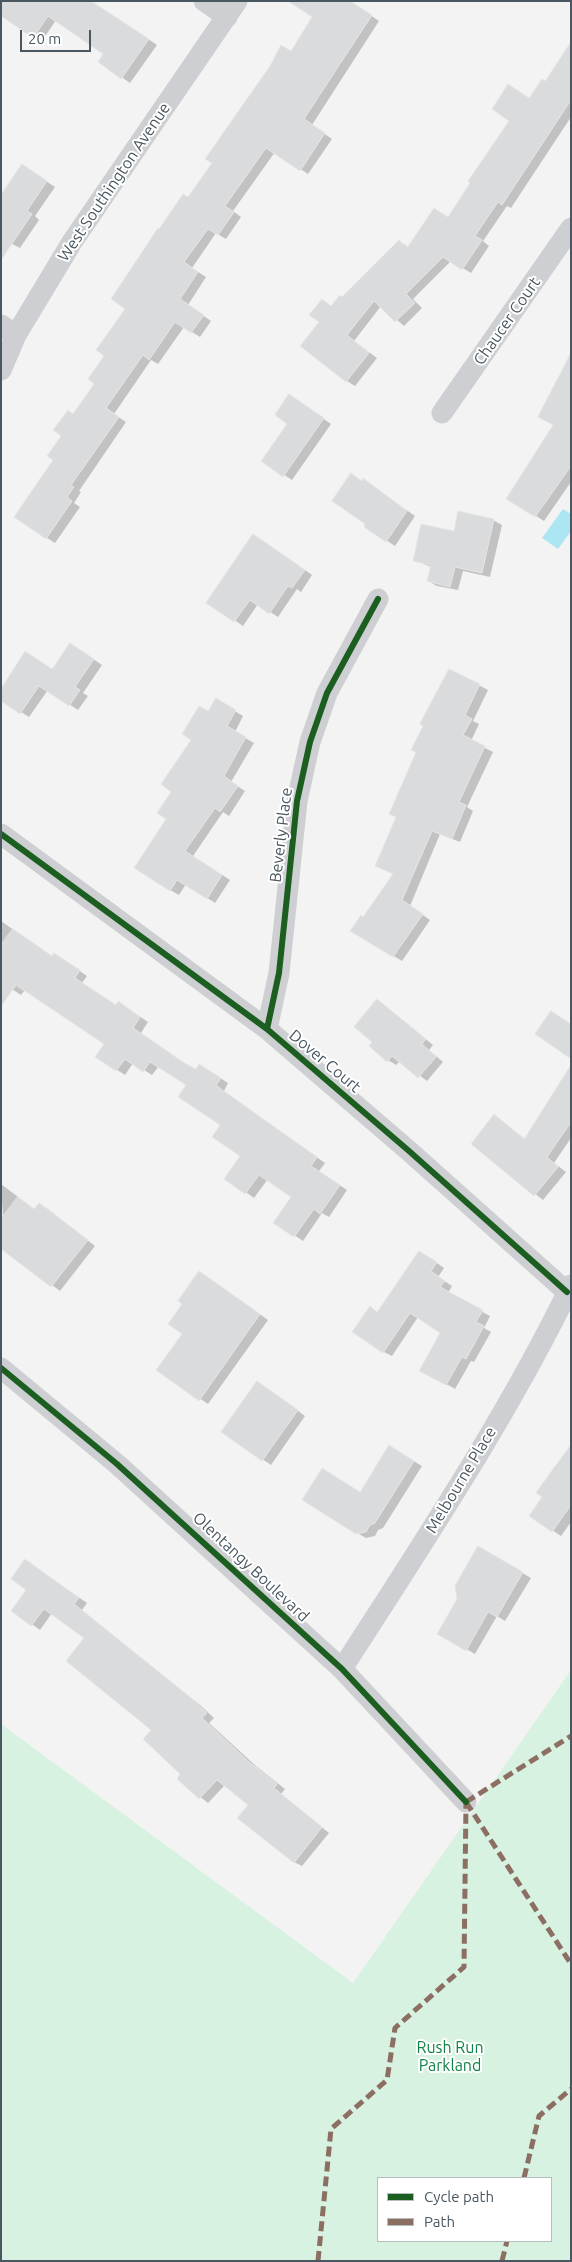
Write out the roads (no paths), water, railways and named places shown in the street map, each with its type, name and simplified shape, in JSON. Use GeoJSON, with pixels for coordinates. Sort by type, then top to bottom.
{"type":"FeatureCollection","features":[{"type":"Feature","properties":{"kind":"street"},"geometry":{"type":"LineString","coordinates":[[204,1],[232,9]]}},
{"type":"Feature","properties":{"kind":"street","name":"West Southington Avenue"},"geometry":{"type":"LineString","coordinates":[[1,370],[8,330],[72,242],[232,9]]}},
{"type":"Feature","properties":{"kind":"street","name":"Chaucer Court"},"geometry":{"type":"LineString","coordinates":[[442,414],[571,228]]}},
{"type":"Feature","properties":{"kind":"street","name":"Beverly Place"},"geometry":{"type":"LineString","coordinates":[[267,1029],[279,973],[297,801],[310,742],[327,693],[378,599]]}},
{"type":"Feature","properties":{"kind":"street","name":"Dover Court"},"geometry":{"type":"LineString","coordinates":[[1,834],[267,1029],[569,1289]]}},
{"type":"Feature","properties":{"kind":"street","name":"Melbourne Place"},"geometry":{"type":"LineString","coordinates":[[342,1670],[454,1492],[519,1382],[569,1289]]}},
{"type":"Feature","properties":{"kind":"street","name":"Olentangy Boulevard"},"geometry":{"type":"LineString","coordinates":[[1,1368],[124,1470],[342,1670],[466,1802]]}},
{"type":"Feature","properties":{"kind":"water"},"geometry":{"type":"Polygon","coordinates":[[[563,509],[571,514],[571,531],[558,549],[542,538],[563,509]]]}},
{"type":"Feature","properties":{"kind":"park label","name":"Rush Run Parkland"},"geometry":{"type":"Point","coordinates":[450,2057]}}]}
